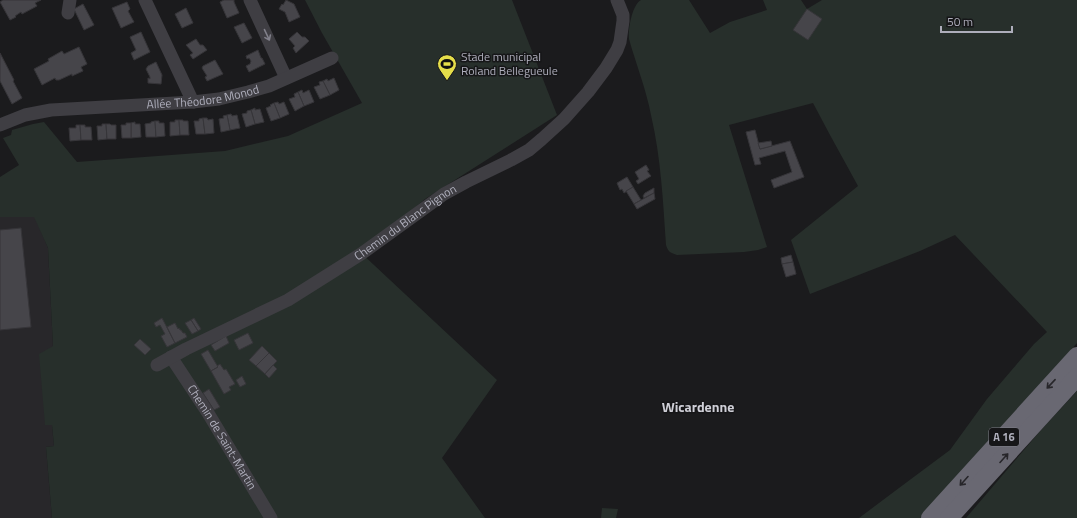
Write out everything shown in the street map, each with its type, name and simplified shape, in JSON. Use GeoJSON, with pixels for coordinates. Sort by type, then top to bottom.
{"type":"FeatureCollection","features":[{"type":"Feature","properties":{"kind":"highway","name":"A 16"},"geometry":{"type":"LineString","coordinates":[[930,518],[1077,356]]}},
{"type":"Feature","properties":{"kind":"highway","name":"A 16"},"geometry":{"type":"LineString","coordinates":[[950,518],[1077,377]]}},
{"type":"Feature","properties":{"kind":"street"},"geometry":{"type":"LineString","coordinates":[[68,13],[70,0]]}},
{"type":"Feature","properties":{"kind":"street"},"geometry":{"type":"LineString","coordinates":[[145,0],[193,102]]}},
{"type":"Feature","properties":{"kind":"street"},"geometry":{"type":"LineString","coordinates":[[250,0],[286,78]]}},
{"type":"Feature","properties":{"kind":"street","name":"Chemin du Blanc Pignon"},"geometry":{"type":"LineString","coordinates":[[157,365],[288,300],[358,256],[444,194],[511,160],[528,150],[542,139],[560,123],[588,92],[617,50],[620,42],[623,18],[617,0]]}},
{"type":"Feature","properties":{"kind":"street","name":"Allée Théodore Monod"},"geometry":{"type":"LineString","coordinates":[[0,125],[37,112],[68,108],[193,102],[219,99],[268,86],[332,58]]}},
{"type":"Feature","properties":{"kind":"street","name":"Chemin de Saint-Martin"},"geometry":{"type":"LineString","coordinates":[[171,358],[208,413],[271,518]]}},
{"type":"Feature","properties":{"kind":"shaded area"},"geometry":{"type":"Polygon","coordinates":[[[305,0],[512,0],[557,115],[425,199],[384,234],[359,251],[497,380],[442,458],[485,518],[52,518],[46,447],[54,446],[52,425],[45,425],[39,354],[53,346],[48,248],[34,217],[0,217],[0,177],[19,165],[3,138],[11,135],[12,130],[44,122],[77,162],[225,151],[288,136],[362,103],[305,0]]]}},
{"type":"Feature","properties":{"kind":"shaded area"},"geometry":{"type":"Polygon","coordinates":[[[641,0],[689,0],[710,33],[730,22],[767,10],[763,0],[801,0],[807,9],[822,0],[1077,0],[1077,343],[922,518],[859,518],[950,450],[987,399],[1034,344],[1047,332],[955,235],[920,251],[810,294],[791,240],[858,186],[813,103],[729,125],[767,247],[744,252],[677,255],[670,252],[666,245],[657,147],[649,105],[629,39],[629,29],[633,12],[641,0]]]}},
{"type":"Feature","properties":{"kind":"shaded area"},"geometry":{"type":"Polygon","coordinates":[[[0,217],[35,217],[48,248],[53,346],[45,424],[52,425],[54,446],[46,447],[52,518],[0,518],[0,217]]]}},
{"type":"Feature","properties":{"kind":"shaded area"},"geometry":{"type":"Polygon","coordinates":[[[1077,391],[1077,518],[966,518],[1041,430],[1077,391]]]}},
{"type":"Feature","properties":{"kind":"shaded area"},"geometry":{"type":"Polygon","coordinates":[[[602,508],[618,509],[616,518],[601,518],[602,508]]]}},
{"type":"Feature","properties":{"kind":"building"},"geometry":{"type":"Polygon","coordinates":[[[3,0],[41,0],[35,3],[37,6],[22,14],[21,12],[10,20],[0,2],[3,0]]]}},
{"type":"Feature","properties":{"kind":"building"},"geometry":{"type":"Polygon","coordinates":[[[224,0],[234,0],[239,13],[227,18],[220,2],[224,0]]]}},
{"type":"Feature","properties":{"kind":"building"},"geometry":{"type":"Polygon","coordinates":[[[286,0],[294,4],[300,17],[289,22],[285,12],[279,9],[286,0]]]}},
{"type":"Feature","properties":{"kind":"building"},"geometry":{"type":"Polygon","coordinates":[[[127,2],[130,9],[128,11],[134,22],[121,28],[112,8],[127,2]]]}},
{"type":"Feature","properties":{"kind":"building"},"geometry":{"type":"Polygon","coordinates":[[[83,4],[94,25],[84,30],[74,9],[83,4]]]}},
{"type":"Feature","properties":{"kind":"building"},"geometry":{"type":"Polygon","coordinates":[[[186,8],[193,23],[182,28],[175,14],[186,8]]]}},
{"type":"Feature","properties":{"kind":"building"},"geometry":{"type":"Polygon","coordinates":[[[807,9],[822,19],[808,40],[793,30],[807,9]]]}},
{"type":"Feature","properties":{"kind":"building"},"geometry":{"type":"Polygon","coordinates":[[[244,23],[252,38],[242,43],[234,27],[244,23]]]}},
{"type":"Feature","properties":{"kind":"building"},"geometry":{"type":"Polygon","coordinates":[[[141,32],[150,52],[134,60],[131,53],[136,50],[130,37],[141,32]]]}},
{"type":"Feature","properties":{"kind":"building"},"geometry":{"type":"Polygon","coordinates":[[[297,32],[309,41],[296,53],[293,48],[295,46],[289,39],[297,32]]]}},
{"type":"Feature","properties":{"kind":"building"},"geometry":{"type":"Polygon","coordinates":[[[196,39],[200,45],[203,45],[207,50],[193,59],[190,55],[193,53],[186,45],[196,39]]]}},
{"type":"Feature","properties":{"kind":"building"},"geometry":{"type":"Polygon","coordinates":[[[79,47],[87,64],[81,67],[83,71],[59,80],[56,80],[55,78],[42,85],[34,69],[49,61],[48,59],[62,51],[64,54],[79,47]]]}},
{"type":"Feature","properties":{"kind":"building"},"geometry":{"type":"Polygon","coordinates":[[[258,50],[265,64],[249,72],[246,66],[250,64],[251,61],[249,58],[247,59],[246,56],[258,50]]]}},
{"type":"Feature","properties":{"kind":"building"},"geometry":{"type":"Polygon","coordinates":[[[0,53],[22,98],[12,104],[0,81],[0,53]]]}},
{"type":"Feature","properties":{"kind":"building"},"geometry":{"type":"Polygon","coordinates":[[[215,60],[223,74],[207,81],[205,77],[207,76],[202,68],[215,60]]]}},
{"type":"Feature","properties":{"kind":"building"},"geometry":{"type":"Polygon","coordinates":[[[156,62],[162,75],[161,84],[148,83],[148,78],[150,79],[150,77],[146,69],[148,66],[156,62]]]}},
{"type":"Feature","properties":{"kind":"building"},"geometry":{"type":"Polygon","coordinates":[[[334,78],[339,90],[330,95],[323,81],[327,79],[328,81],[334,78]]]}},
{"type":"Feature","properties":{"kind":"building"},"geometry":{"type":"Polygon","coordinates":[[[323,81],[330,95],[320,99],[314,87],[320,85],[319,82],[323,81]]]}},
{"type":"Feature","properties":{"kind":"building"},"geometry":{"type":"Polygon","coordinates":[[[302,90],[303,93],[309,90],[314,102],[304,106],[298,92],[302,90]]]}},
{"type":"Feature","properties":{"kind":"building"},"geometry":{"type":"Polygon","coordinates":[[[298,92],[304,106],[295,111],[289,99],[295,97],[294,94],[298,92]]]}},
{"type":"Feature","properties":{"kind":"building"},"geometry":{"type":"Polygon","coordinates":[[[278,102],[279,104],[284,102],[289,114],[280,118],[274,103],[278,102]]]}},
{"type":"Feature","properties":{"kind":"building"},"geometry":{"type":"Polygon","coordinates":[[[274,103],[280,118],[271,121],[266,108],[274,103]]]}},
{"type":"Feature","properties":{"kind":"building"},"geometry":{"type":"Polygon","coordinates":[[[255,108],[255,110],[260,109],[264,122],[255,124],[251,110],[255,108]]]}},
{"type":"Feature","properties":{"kind":"building"},"geometry":{"type":"Polygon","coordinates":[[[251,110],[255,124],[246,127],[242,114],[251,110]]]}},
{"type":"Feature","properties":{"kind":"building"},"geometry":{"type":"Polygon","coordinates":[[[231,114],[232,116],[237,115],[240,128],[230,130],[227,115],[231,114]]]}},
{"type":"Feature","properties":{"kind":"building"},"geometry":{"type":"Polygon","coordinates":[[[227,115],[230,130],[221,132],[219,119],[224,118],[223,116],[227,115]]]}},
{"type":"Feature","properties":{"kind":"building"},"geometry":{"type":"Polygon","coordinates":[[[203,118],[205,134],[196,134],[194,121],[199,121],[199,119],[203,118]]]}},
{"type":"Feature","properties":{"kind":"building"},"geometry":{"type":"Polygon","coordinates":[[[203,118],[207,118],[208,120],[213,119],[214,133],[205,134],[203,118]]]}},
{"type":"Feature","properties":{"kind":"building"},"geometry":{"type":"Polygon","coordinates":[[[175,120],[179,120],[180,135],[170,136],[170,122],[175,122],[175,120]]]}},
{"type":"Feature","properties":{"kind":"building"},"geometry":{"type":"Polygon","coordinates":[[[179,120],[188,121],[189,135],[180,135],[179,120]]]}},
{"type":"Feature","properties":{"kind":"building"},"geometry":{"type":"Polygon","coordinates":[[[155,121],[156,137],[146,137],[145,124],[155,121]]]}},
{"type":"Feature","properties":{"kind":"building"},"geometry":{"type":"Polygon","coordinates":[[[155,121],[164,123],[165,136],[156,137],[155,121]]]}},
{"type":"Feature","properties":{"kind":"building"},"geometry":{"type":"Polygon","coordinates":[[[135,122],[135,124],[140,124],[141,137],[131,138],[131,123],[135,122]]]}},
{"type":"Feature","properties":{"kind":"building"},"geometry":{"type":"Polygon","coordinates":[[[126,123],[131,123],[131,138],[122,138],[121,125],[126,125],[126,123]]]}},
{"type":"Feature","properties":{"kind":"building"},"geometry":{"type":"Polygon","coordinates":[[[102,124],[106,124],[107,139],[98,140],[97,126],[102,126],[102,124]]]}},
{"type":"Feature","properties":{"kind":"building"},"geometry":{"type":"Polygon","coordinates":[[[106,124],[116,125],[116,139],[107,139],[106,124]]]}},
{"type":"Feature","properties":{"kind":"building"},"geometry":{"type":"Polygon","coordinates":[[[76,125],[80,125],[81,140],[70,141],[69,128],[76,128],[76,125]]]}},
{"type":"Feature","properties":{"kind":"building"},"geometry":{"type":"Polygon","coordinates":[[[80,125],[91,127],[92,140],[81,140],[80,125]]]}},
{"type":"Feature","properties":{"kind":"building"},"geometry":{"type":"Polygon","coordinates":[[[755,130],[760,149],[790,141],[804,177],[774,188],[771,180],[792,172],[785,151],[759,158],[761,164],[755,165],[746,132],[755,130]]]}},
{"type":"Feature","properties":{"kind":"building"},"geometry":{"type":"Polygon","coordinates":[[[771,141],[772,146],[760,149],[758,143],[771,141]]]}},
{"type":"Feature","properties":{"kind":"building"},"geometry":{"type":"Polygon","coordinates":[[[646,165],[649,170],[647,171],[651,176],[638,184],[636,181],[639,179],[635,172],[646,165]]]}},
{"type":"Feature","properties":{"kind":"building"},"geometry":{"type":"Polygon","coordinates":[[[627,177],[633,187],[624,193],[622,189],[620,190],[617,183],[627,177]]]}},
{"type":"Feature","properties":{"kind":"building"},"geometry":{"type":"Polygon","coordinates":[[[633,187],[641,200],[634,204],[626,191],[633,187]]]}},
{"type":"Feature","properties":{"kind":"building"},"geometry":{"type":"Polygon","coordinates":[[[654,188],[654,193],[644,198],[643,196],[645,193],[654,188]]]}},
{"type":"Feature","properties":{"kind":"building"},"geometry":{"type":"Polygon","coordinates":[[[654,193],[655,199],[637,209],[634,204],[654,193]]]}},
{"type":"Feature","properties":{"kind":"building"},"geometry":{"type":"Polygon","coordinates":[[[21,228],[31,327],[0,330],[0,230],[21,228]]]}},
{"type":"Feature","properties":{"kind":"building"},"geometry":{"type":"Polygon","coordinates":[[[791,255],[793,262],[782,264],[781,258],[791,255]]]}},
{"type":"Feature","properties":{"kind":"building"},"geometry":{"type":"Polygon","coordinates":[[[793,262],[796,274],[786,277],[782,264],[793,262]]]}},
{"type":"Feature","properties":{"kind":"building"},"geometry":{"type":"Polygon","coordinates":[[[162,318],[175,343],[167,347],[161,336],[165,334],[160,325],[156,327],[154,323],[162,318]]]}},
{"type":"Feature","properties":{"kind":"building"},"geometry":{"type":"Polygon","coordinates":[[[194,318],[201,329],[198,331],[191,320],[194,318]]]}},
{"type":"Feature","properties":{"kind":"building"},"geometry":{"type":"Polygon","coordinates":[[[191,320],[198,331],[192,334],[185,323],[191,320]]]}},
{"type":"Feature","properties":{"kind":"building"},"geometry":{"type":"Polygon","coordinates":[[[175,323],[178,329],[179,328],[183,333],[185,333],[187,337],[175,343],[167,327],[175,323]]]}},
{"type":"Feature","properties":{"kind":"building"},"geometry":{"type":"Polygon","coordinates":[[[248,333],[253,343],[239,350],[234,340],[248,333]]]}},
{"type":"Feature","properties":{"kind":"building"},"geometry":{"type":"Polygon","coordinates":[[[226,336],[229,343],[215,351],[211,345],[226,336]]]}},
{"type":"Feature","properties":{"kind":"building"},"geometry":{"type":"Polygon","coordinates":[[[140,339],[151,349],[145,355],[134,345],[140,339]]]}},
{"type":"Feature","properties":{"kind":"building"},"geometry":{"type":"Polygon","coordinates":[[[262,346],[269,353],[256,366],[249,360],[262,346]]]}},
{"type":"Feature","properties":{"kind":"building"},"geometry":{"type":"Polygon","coordinates":[[[208,350],[218,367],[211,371],[201,354],[208,350]]]}},
{"type":"Feature","properties":{"kind":"building"},"geometry":{"type":"Polygon","coordinates":[[[269,353],[277,361],[265,374],[256,366],[269,353]]]}},
{"type":"Feature","properties":{"kind":"building"},"geometry":{"type":"Polygon","coordinates":[[[220,364],[224,370],[226,369],[235,384],[229,387],[231,390],[224,394],[211,371],[220,364]]]}},
{"type":"Feature","properties":{"kind":"building"},"geometry":{"type":"Polygon","coordinates":[[[273,365],[277,369],[269,378],[265,374],[273,365]]]}},
{"type":"Feature","properties":{"kind":"building"},"geometry":{"type":"Polygon","coordinates":[[[242,376],[246,384],[240,387],[236,380],[242,376]]]}},
{"type":"Feature","properties":{"kind":"building"},"geometry":{"type":"Polygon","coordinates":[[[209,389],[220,407],[214,410],[203,393],[209,389]]]}},
{"type":"Feature","properties":{"kind":"place","name":"Stade municipal Roland Bellegueule"},"geometry":{"type":"Point","coordinates":[447,81]}},
{"type":"Feature","properties":{"kind":"district","name":"Wicardenne"},"geometry":{"type":"Point","coordinates":[698,407]}}]}
